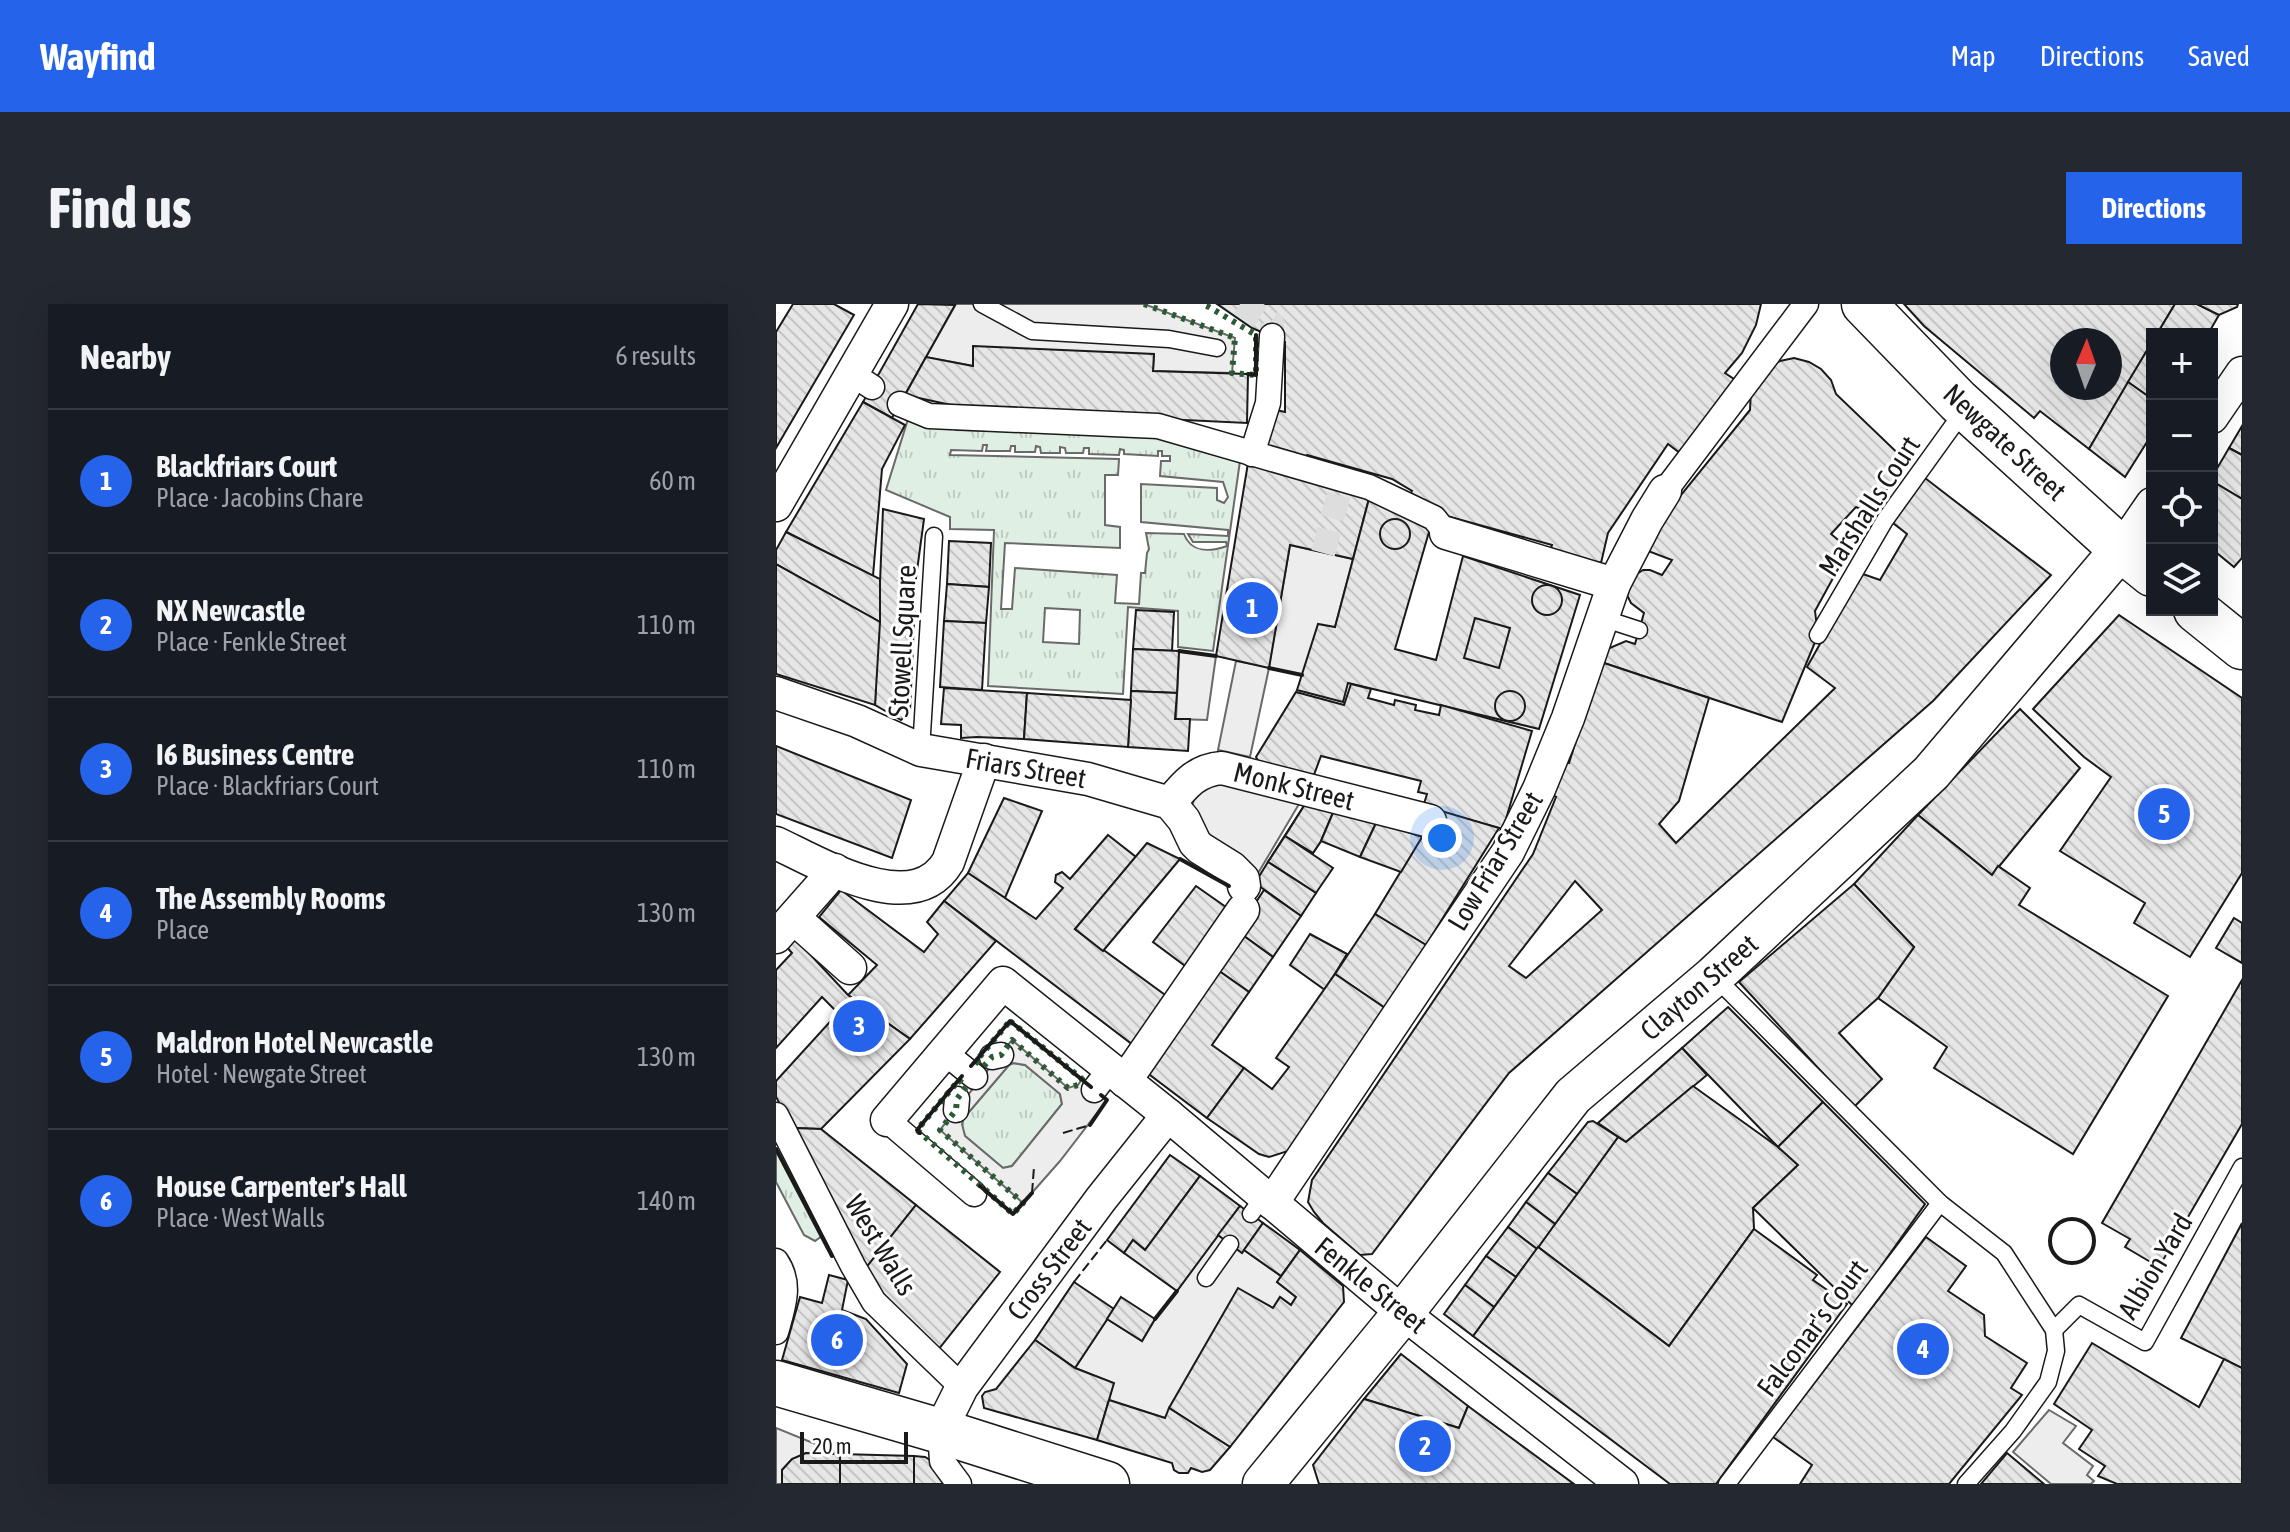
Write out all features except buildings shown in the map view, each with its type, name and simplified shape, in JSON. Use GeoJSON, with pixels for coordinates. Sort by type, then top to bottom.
{"type":"FeatureCollection","features":[{"type":"Feature","properties":{"kind":"main road","name":"Newgate Street"},"geometry":{"type":"LineString","coordinates":[[1864,304],[1966,408],[2136,562]]}},
{"type":"Feature","properties":{"kind":"main road"},"geometry":{"type":"LineString","coordinates":[[2203,616],[2242,647]]}},
{"type":"Feature","properties":{"kind":"main road"},"geometry":{"type":"LineString","coordinates":[[776,1383],[1107,1484]]}},
{"type":"Feature","properties":{"kind":"street"},"geometry":{"type":"LineString","coordinates":[[776,505],[862,380],[892,304]]}},
{"type":"Feature","properties":{"kind":"street"},"geometry":{"type":"LineString","coordinates":[[1665,491],[1806,304]]}},
{"type":"Feature","properties":{"kind":"street"},"geometry":{"type":"LineString","coordinates":[[1252,454],[1268,403],[1272,336]]}},
{"type":"Feature","properties":{"kind":"street"},"geometry":{"type":"LineString","coordinates":[[2218,408],[2242,373]]}},
{"type":"Feature","properties":{"kind":"street"},"geometry":{"type":"LineString","coordinates":[[900,404],[929,416],[1158,426],[1369,487],[1434,518],[1446,533],[1614,584]]}},
{"type":"Feature","properties":{"kind":"street","name":"Low Friar Street"},"geometry":{"type":"LineString","coordinates":[[1262,1205],[1508,852],[1568,718],[1614,584],[1665,491]]}},
{"type":"Feature","properties":{"kind":"street","name":"Clayton Street"},"geometry":{"type":"LineString","coordinates":[[1263,1484],[1403,1313],[1573,1096],[1714,976],[1931,773],[2136,562],[2146,526]]}},
{"type":"Feature","properties":{"kind":"street","name":"Friars Street"},"geometry":{"type":"LineString","coordinates":[[776,693],[857,721],[921,750],[1088,779],[1170,803]]}},
{"type":"Feature","properties":{"kind":"street"},"geometry":{"type":"LineString","coordinates":[[776,843],[875,885],[894,888],[930,882],[941,874],[948,862],[984,760]]}},
{"type":"Feature","properties":{"kind":"street","name":"Monk Street"},"geometry":{"type":"LineString","coordinates":[[1170,803],[1199,773],[1222,768],[1430,821]]}},
{"type":"Feature","properties":{"kind":"street"},"geometry":{"type":"LineString","coordinates":[[1110,1080],[1244,898],[1243,879],[1232,868],[1200,848],[1170,803]]}},
{"type":"Feature","properties":{"kind":"street"},"geometry":{"type":"LineString","coordinates":[[835,870],[785,928],[850,968]]}},
{"type":"Feature","properties":{"kind":"street","name":"Fenkle Street"},"geometry":{"type":"LineString","coordinates":[[944,1052],[1003,983],[1110,1080],[1168,1115],[1262,1205],[1622,1484]]}},
{"type":"Feature","properties":{"kind":"street"},"geometry":{"type":"LineString","coordinates":[[974,1194],[887,1120],[944,1052],[975,1077]]}},
{"type":"Feature","properties":{"kind":"street","name":"West Walls"},"geometry":{"type":"LineString","coordinates":[[776,1115],[874,1302],[962,1387]]}},
{"type":"Feature","properties":{"kind":"street","name":"Cross Street"},"geometry":{"type":"LineString","coordinates":[[940,1431],[962,1387],[1101,1199],[1168,1115]]}},
{"type":"Feature","properties":{"kind":"street"},"geometry":{"type":"LineString","coordinates":[[776,1261],[784,1275],[786,1287],[776,1332]]}},
{"type":"Feature","properties":{"kind":"street"},"geometry":{"type":"LineString","coordinates":[[940,1431],[942,1461],[959,1484]]}},
{"type":"Feature","properties":{"kind":"lane"},"geometry":{"type":"LineString","coordinates":[[982,304],[1032,331],[1169,339],[1217,348]]}},
{"type":"Feature","properties":{"kind":"lane","name":"Marshalls Court"},"geometry":{"type":"LineString","coordinates":[[1818,635],[1885,520],[1966,408]]}},
{"type":"Feature","properties":{"kind":"lane","name":"Stowell Square"},"geometry":{"type":"LineString","coordinates":[[921,750],[934,536]]}},
{"type":"Feature","properties":{"kind":"lane"},"geometry":{"type":"LineString","coordinates":[[1602,618],[1639,630]]}},
{"type":"Feature","properties":{"kind":"lane"},"geometry":{"type":"LineString","coordinates":[[1714,976],[1940,1203],[2004,1253],[2054,1330],[2056,1351],[2048,1382],[2013,1431],[1966,1484]]}},
{"type":"Feature","properties":{"kind":"lane","name":"Albion Yard"},"geometry":{"type":"LineString","coordinates":[[2054,1330],[2079,1305],[2145,1342],[2242,1167]]}},
{"type":"Feature","properties":{"kind":"lane","name":"Falconar's Court"},"geometry":{"type":"LineString","coordinates":[[1727,1484],[1940,1203]]}},
{"type":"Feature","properties":{"kind":"lane"},"geometry":{"type":"LineString","coordinates":[[1206,1278],[1230,1244]]}},
{"type":"Feature","properties":{"kind":"green space"},"geometry":{"type":"Polygon","coordinates":[[[913,403],[955,412],[956,430],[1161,435],[1240,461],[1213,651],[1178,647],[1178,611],[1128,607],[1123,694],[988,686],[994,530],[950,529],[950,517],[886,490],[913,403]],[[983,445],[982,451],[951,450],[950,455],[1119,459],[1118,475],[1105,475],[1105,525],[1120,527],[1120,548],[1005,543],[1001,609],[1012,609],[1015,568],[1117,575],[1115,603],[1139,604],[1141,573],[1145,573],[1149,549],[1146,533],[1184,534],[1191,545],[1202,549],[1227,546],[1226,542],[1193,542],[1188,534],[1228,536],[1228,530],[1141,522],[1141,484],[1217,488],[1217,500],[1224,503],[1228,497],[1223,482],[1160,476],[1161,461],[1170,461],[1170,456],[1162,456],[1162,451],[1158,451],[1158,456],[1124,454],[1124,450],[1120,449],[1119,455],[1089,454],[1089,448],[1084,448],[1083,453],[1066,453],[1065,448],[1060,447],[1060,453],[1041,453],[1040,447],[1036,446],[1035,452],[1015,452],[1015,446],[1011,446],[1010,451],[986,451],[987,445],[983,445]],[[1045,608],[1043,642],[1079,644],[1080,610],[1045,608]]]}},
{"type":"Feature","properties":{"kind":"green space"},"geometry":{"type":"Polygon","coordinates":[[[1013,1063],[1025,1065],[1057,1091],[1062,1104],[1012,1166],[1003,1168],[965,1136],[962,1129],[963,1119],[1013,1063]]]}},
{"type":"Feature","properties":{"kind":"green space"},"geometry":{"type":"Polygon","coordinates":[[[776,1149],[822,1236],[815,1241],[804,1235],[776,1182],[776,1149]]]}},
{"type":"Feature","properties":{"kind":"shaded area"},"geometry":{"type":"Polygon","coordinates":[[[956,304],[1144,304],[1235,338],[1232,373],[1153,371],[1154,355],[973,347],[973,366],[926,357],[956,304]]]}},
{"type":"Feature","properties":{"kind":"shaded area"},"geometry":{"type":"Polygon","coordinates":[[[1290,545],[1353,559],[1335,627],[1302,675],[1269,668],[1250,757],[1218,750],[1236,661],[1269,667],[1290,545]]]}},
{"type":"Feature","properties":{"kind":"shaded area"},"geometry":{"type":"Polygon","coordinates":[[[1179,651],[1216,656],[1207,720],[1176,719],[1179,651]]]}},
{"type":"Feature","properties":{"kind":"shaded area"},"geometry":{"type":"Polygon","coordinates":[[[1212,779],[1302,799],[1254,880],[1203,839],[1192,806],[1212,779]]]}},
{"type":"Feature","properties":{"kind":"shaded area"},"geometry":{"type":"Polygon","coordinates":[[[1012,1040],[1068,1088],[1078,1085],[1082,1079],[1107,1100],[1023,1203],[940,1130],[1012,1040]],[[1009,1065],[963,1119],[965,1136],[1003,1168],[1012,1166],[1062,1104],[1060,1094],[1025,1065],[1009,1065]]]}},
{"type":"Feature","properties":{"kind":"shaded area"},"geometry":{"type":"Polygon","coordinates":[[[1218,1235],[1281,1276],[1277,1282],[1296,1297],[1291,1305],[1280,1297],[1273,1308],[1238,1289],[1165,1418],[1109,1400],[1113,1383],[1075,1368],[1107,1319],[1142,1341],[1218,1235]]]}},
{"type":"Feature","properties":{"kind":"shaded area"},"geometry":{"type":"Polygon","coordinates":[[[2049,1410],[2076,1426],[2063,1443],[2093,1466],[2087,1475],[2094,1481],[2091,1484],[2051,1484],[2013,1452],[2049,1410]]]}},
{"type":"Feature","properties":{"kind":"shaded area"},"geometry":{"type":"Polygon","coordinates":[[[776,1428],[840,1454],[806,1453],[792,1459],[782,1470],[782,1484],[776,1484],[776,1428]]]}},
{"type":"Feature","properties":{"kind":"tunnel"},"geometry":{"type":"LineString","coordinates":[[1240,304],[1272,323],[1272,336]]}},
{"type":"Feature","properties":{"kind":"tunnel"},"geometry":{"type":"LineString","coordinates":[[1323,553],[1343,479]]}},
{"type":"Feature","properties":{"kind":"hedge"},"geometry":{"type":"LineString","coordinates":[[1144,304],[1235,338],[1232,373],[1256,375],[1256,335],[1201,304]]}},
{"type":"Feature","properties":{"kind":"hedge"},"geometry":{"type":"LineString","coordinates":[[1010,1021],[1082,1079],[1078,1085],[1068,1088],[1012,1040],[1001,1055],[992,1057],[983,1067],[976,1061],[1010,1021]]}},
{"type":"Feature","properties":{"kind":"hedge"},"geometry":{"type":"LineString","coordinates":[[959,1080],[966,1087],[957,1099],[956,1110],[940,1130],[1023,1203],[1013,1214],[917,1130],[959,1080]]}},
{"type":"Feature","properties":{"kind":"fence"},"geometry":{"type":"LineString","coordinates":[[1063,1133],[1090,1125]]}},
{"type":"Feature","properties":{"kind":"fence"},"geometry":{"type":"LineString","coordinates":[[1032,1193],[1034,1167]]}},
{"type":"Feature","properties":{"kind":"fence"},"geometry":{"type":"LineString","coordinates":[[1074,1282],[1107,1240]]}},
{"type":"Feature","properties":{"kind":"wall"},"geometry":{"type":"LineString","coordinates":[[1248,374],[1256,375],[1256,335]]}},
{"type":"Feature","properties":{"kind":"wall"},"geometry":{"type":"LineString","coordinates":[[1179,651],[1216,656]]}},
{"type":"Feature","properties":{"kind":"wall"},"geometry":{"type":"LineString","coordinates":[[1269,668],[1302,675]]}},
{"type":"Feature","properties":{"kind":"wall"},"geometry":{"type":"LineString","coordinates":[[1180,859],[1229,886]]}},
{"type":"Feature","properties":{"kind":"wall"},"geometry":{"type":"LineString","coordinates":[[971,1066],[1010,1021],[1091,1087]]}},
{"type":"Feature","properties":{"kind":"wall"},"geometry":{"type":"LineString","coordinates":[[920,1133],[917,1130],[962,1076]]}},
{"type":"Feature","properties":{"kind":"wall"},"geometry":{"type":"LineString","coordinates":[[1090,1125],[1107,1100],[1101,1095]]}},
{"type":"Feature","properties":{"kind":"wall"},"geometry":{"type":"LineString","coordinates":[[776,1149],[832,1256]]}},
{"type":"Feature","properties":{"kind":"wall"},"geometry":{"type":"LineString","coordinates":[[980,1186],[1013,1214],[1032,1193]]}},
{"type":"Feature","properties":{"kind":"wall"},"geometry":{"type":"LineString","coordinates":[[2072,1219],[2088,1225],[2094,1241],[2088,1257],[2072,1263],[2056,1257],[2050,1241],[2056,1225],[2072,1219]]}},
{"type":"Feature","properties":{"kind":"wall"},"geometry":{"type":"LineString","coordinates":[[1155,1319],[1177,1291]]}},
{"type":"Feature","properties":{"kind":"place","name":"Blackfriars Court"},"geometry":{"type":"Point","coordinates":[1252,608]}},
{"type":"Feature","properties":{"kind":"place","name":"Maldron Hotel Newcastle"},"geometry":{"type":"Point","coordinates":[2164,814]}},
{"type":"Feature","properties":{"kind":"place","name":"I6 Business Centre"},"geometry":{"type":"Point","coordinates":[859,1026]}},
{"type":"Feature","properties":{"kind":"place","name":"House Carpenter's Hall"},"geometry":{"type":"Point","coordinates":[837,1340]}},
{"type":"Feature","properties":{"kind":"place","name":"The Assembly Rooms"},"geometry":{"type":"Point","coordinates":[1923,1349]}},
{"type":"Feature","properties":{"kind":"place","name":"NX Newcastle"},"geometry":{"type":"Point","coordinates":[1425,1446]}}]}
